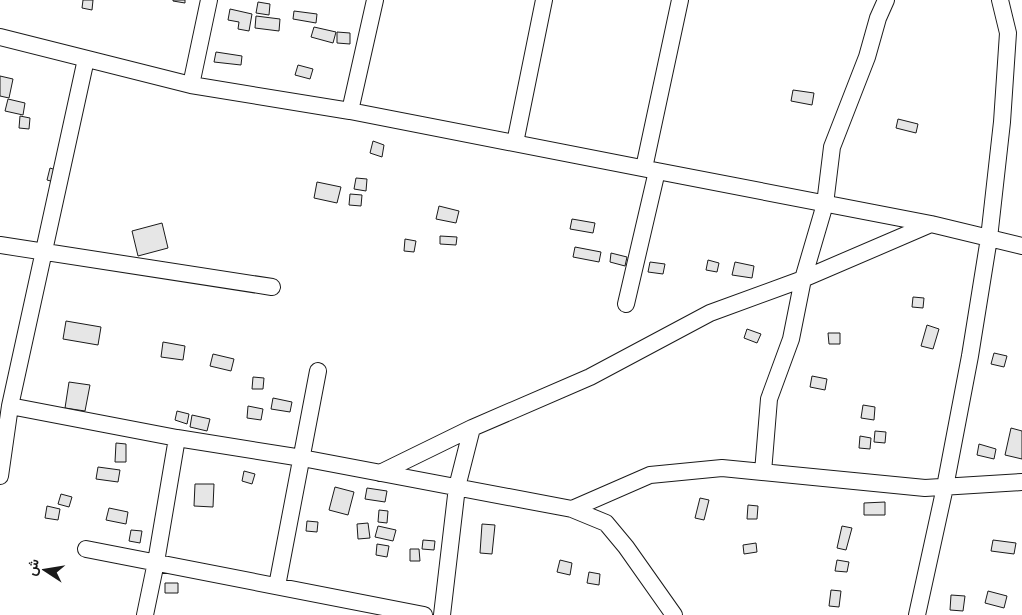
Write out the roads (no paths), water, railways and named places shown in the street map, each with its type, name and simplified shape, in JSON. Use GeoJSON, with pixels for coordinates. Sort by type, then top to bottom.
{"type":"FeatureCollection","features":[{"type":"Feature","properties":{"kind":"street"},"geometry":{"type":"LineString","coordinates":[[191,85],[209,0]]}},
{"type":"Feature","properties":{"kind":"street"},"geometry":{"type":"LineString","coordinates":[[350,111],[375,0]]}},
{"type":"Feature","properties":{"kind":"street"},"geometry":{"type":"LineString","coordinates":[[515,144],[544,0]]}},
{"type":"Feature","properties":{"kind":"street"},"geometry":{"type":"LineString","coordinates":[[626,304],[680,0]]}},
{"type":"Feature","properties":{"kind":"street"},"geometry":{"type":"LineString","coordinates":[[763,472],[769,399],[791,339],[804,279],[825,204],[832,147],[886,0]]}},
{"type":"Feature","properties":{"kind":"street"},"geometry":{"type":"LineString","coordinates":[[917,615],[945,487],[970,356],[989,238],[1002,122],[1008,34],[1000,0]]}},
{"type":"Feature","properties":{"kind":"street"},"geometry":{"type":"LineString","coordinates":[[0,37],[191,85],[350,111],[931,224],[1022,246]]}},
{"type":"Feature","properties":{"kind":"street"},"geometry":{"type":"LineString","coordinates":[[0,476],[10,406],[86,59]]}},
{"type":"Feature","properties":{"kind":"street"},"geometry":{"type":"LineString","coordinates":[[380,472],[472,428],[590,377],[710,313],[804,279],[931,224]]}},
{"type":"Feature","properties":{"kind":"street"},"geometry":{"type":"LineString","coordinates":[[0,245],[272,287]]}},
{"type":"Feature","properties":{"kind":"street"},"geometry":{"type":"LineString","coordinates":[[277,586],[318,371]]}},
{"type":"Feature","properties":{"kind":"street"},"geometry":{"type":"LineString","coordinates":[[10,406],[177,438],[380,472],[572,509],[606,523],[626,547],[674,615]]}},
{"type":"Feature","properties":{"kind":"street"},"geometry":{"type":"LineString","coordinates":[[442,615],[457,487],[472,428]]}},
{"type":"Feature","properties":{"kind":"street"},"geometry":{"type":"LineString","coordinates":[[144,615],[156,562],[177,438]]}},
{"type":"Feature","properties":{"kind":"street"},"geometry":{"type":"LineString","coordinates":[[572,509],[650,475],[722,468],[925,488],[1022,482]]}},
{"type":"Feature","properties":{"kind":"street"},"geometry":{"type":"LineString","coordinates":[[86,549],[424,615]]}}]}
